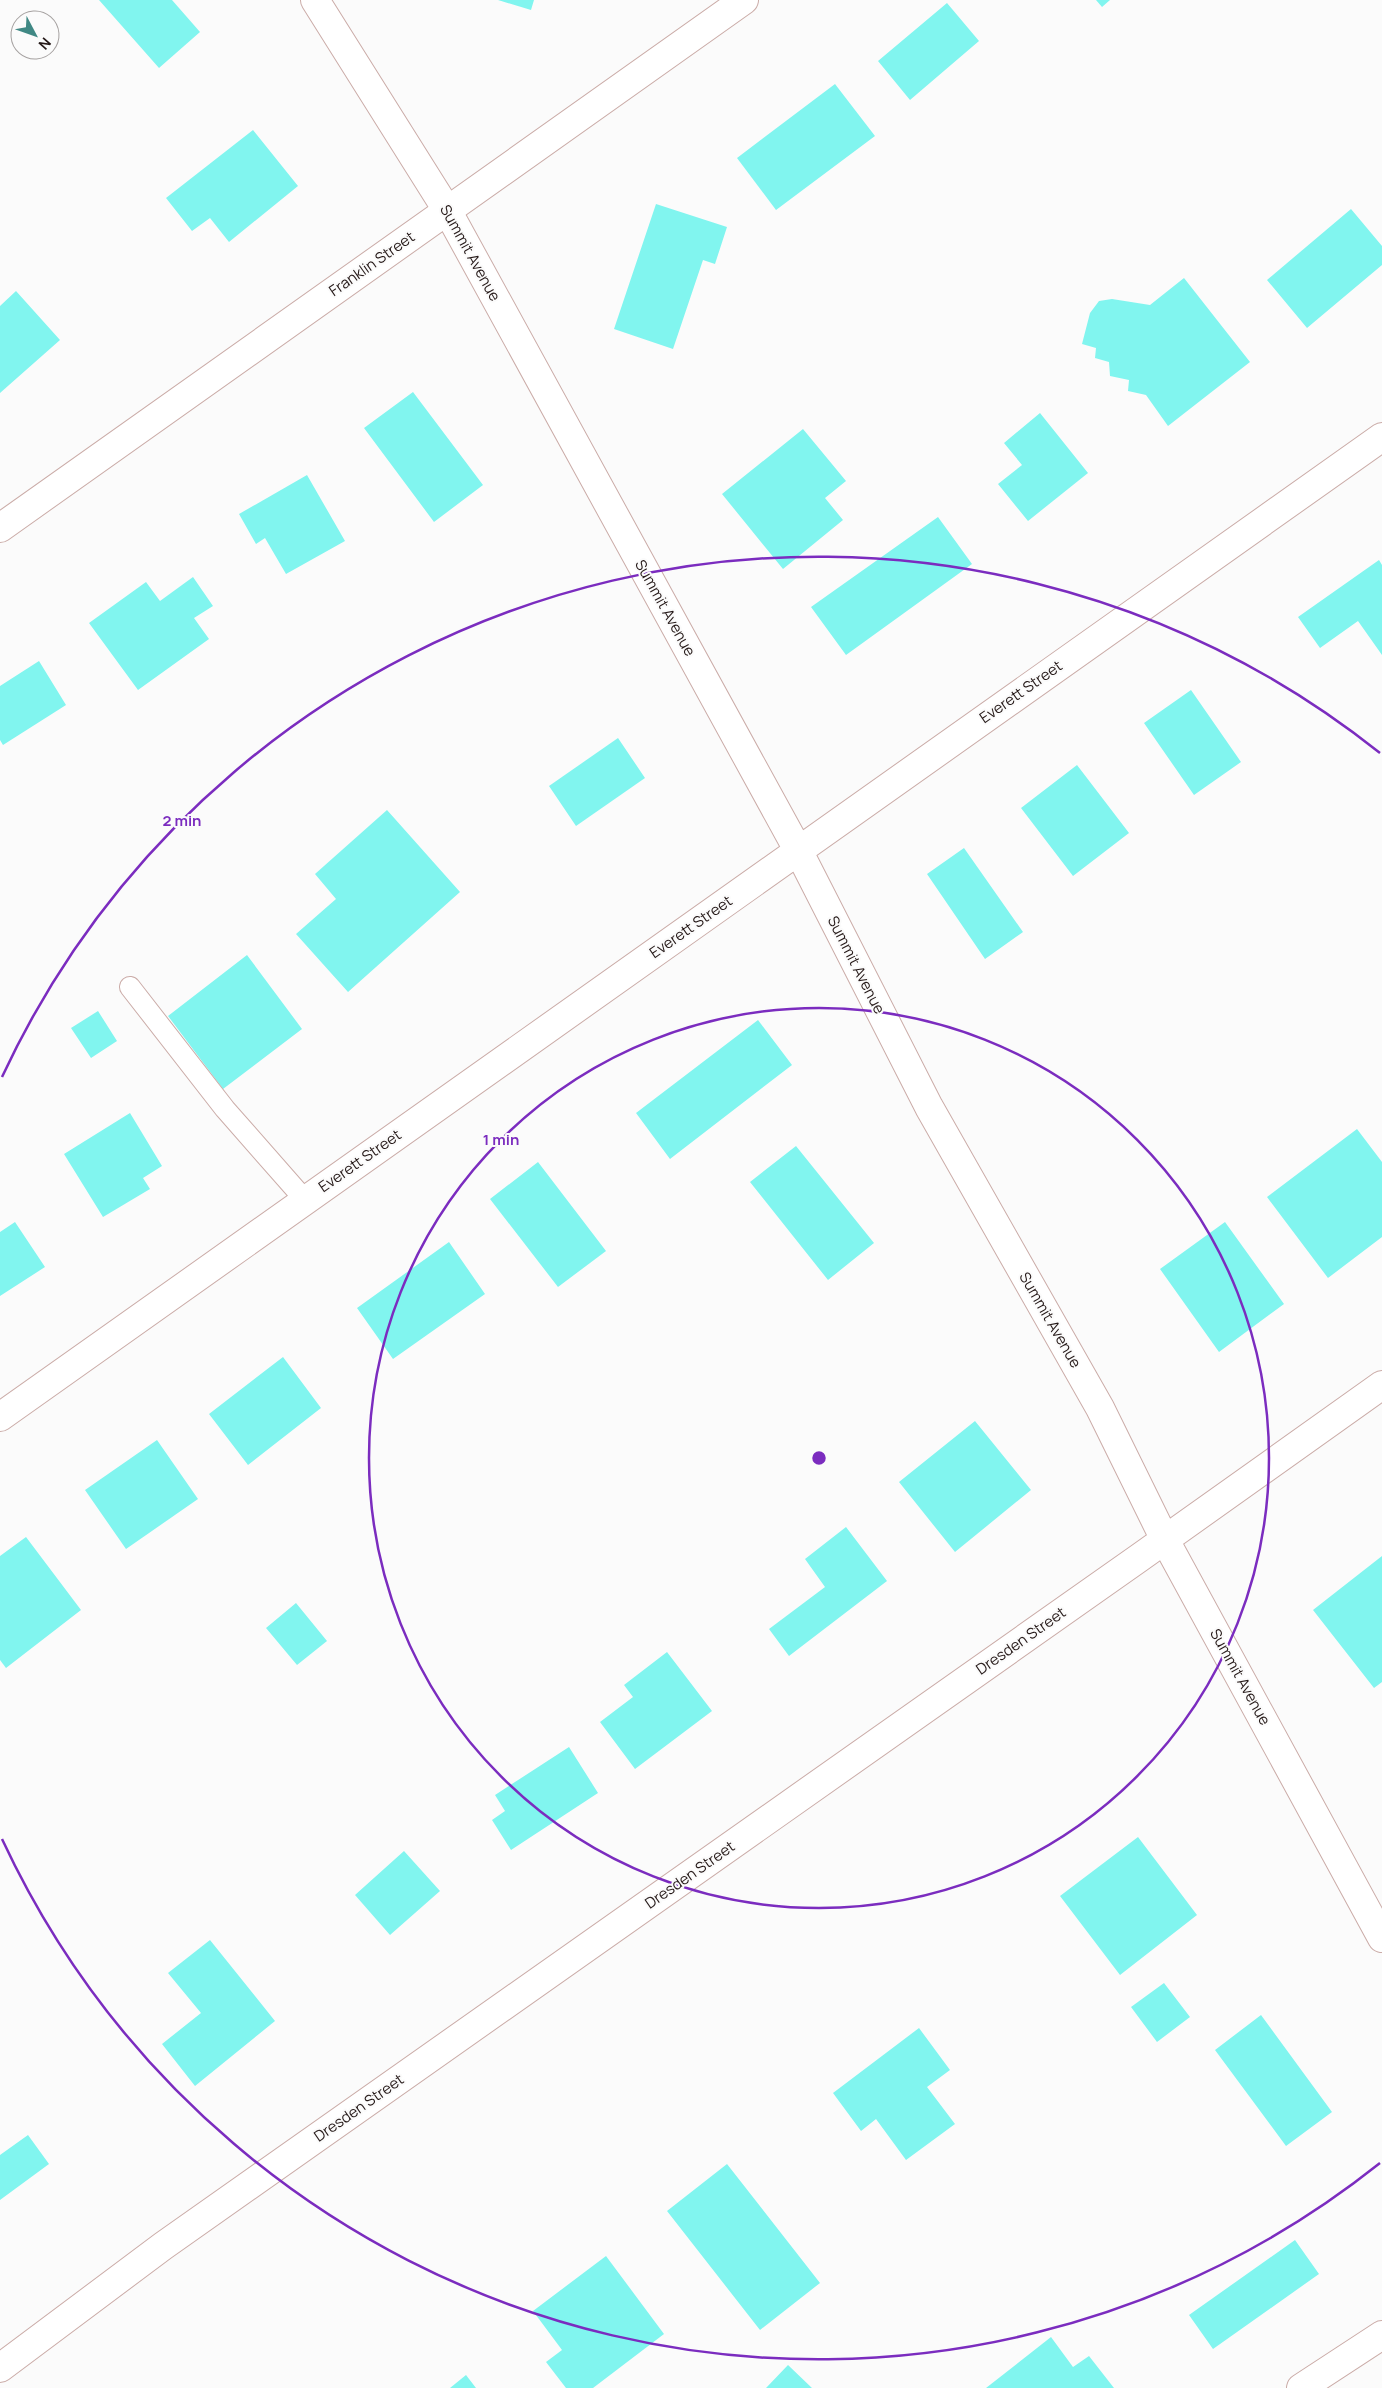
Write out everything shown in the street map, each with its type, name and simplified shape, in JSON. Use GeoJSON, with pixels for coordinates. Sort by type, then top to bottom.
{"type":"FeatureCollection","features":[{"type":"Feature","properties":{"kind":"street","name":"Summit Avenue"},"geometry":{"type":"LineString","coordinates":[[315,0],[447,210],[798,850],[928,1107],[1100,1408],[1165,1540],[1382,1938]]}},
{"type":"Feature","properties":{"kind":"street","name":"Franklin Street"},"geometry":{"type":"LineString","coordinates":[[0,528],[744,0]]}},
{"type":"Feature","properties":{"kind":"street","name":"Everett Street"},"geometry":{"type":"LineString","coordinates":[[0,1417],[1382,437]]}},
{"type":"Feature","properties":{"kind":"street","name":"Dresden Street"},"geometry":{"type":"LineString","coordinates":[[0,2368],[171,2240],[1165,1540],[1382,1384]]}},
{"type":"Feature","properties":{"kind":"street"},"geometry":{"type":"LineString","coordinates":[[1301,2388],[1382,2335]]}},
{"type":"Feature","properties":{"kind":"lane"},"geometry":{"type":"LineString","coordinates":[[130,987],[225,1109],[305,1200]]}},
{"type":"Feature","properties":{"kind":"building"},"geometry":{"type":"Polygon","coordinates":[[[99,0],[172,0],[200,32],[159,68],[99,0]]]}},
{"type":"Feature","properties":{"kind":"building"},"geometry":{"type":"Polygon","coordinates":[[[498,0],[534,0],[531,10],[498,0]]]}},
{"type":"Feature","properties":{"kind":"building"},"geometry":{"type":"Polygon","coordinates":[[[1096,0],[1110,0],[1102,7],[1096,0]]]}},
{"type":"Feature","properties":{"kind":"building"},"geometry":{"type":"Polygon","coordinates":[[[947,3],[979,41],[910,100],[878,61],[947,3]]]}},
{"type":"Feature","properties":{"kind":"building"},"geometry":{"type":"Polygon","coordinates":[[[835,84],[875,136],[776,210],[737,158],[835,84]]]}},
{"type":"Feature","properties":{"kind":"building"},"geometry":{"type":"Polygon","coordinates":[[[253,130],[298,186],[229,242],[210,218],[192,231],[166,198],[253,130]]]}},
{"type":"Feature","properties":{"kind":"building"},"geometry":{"type":"Polygon","coordinates":[[[656,204],[727,227],[715,264],[703,260],[673,349],[614,329],[656,204]]]}},
{"type":"Feature","properties":{"kind":"building"},"geometry":{"type":"Polygon","coordinates":[[[1351,209],[1382,246],[1382,265],[1307,328],[1267,280],[1351,209]]]}},
{"type":"Feature","properties":{"kind":"building"},"geometry":{"type":"Polygon","coordinates":[[[1184,278],[1250,362],[1168,426],[1146,395],[1128,391],[1129,380],[1110,376],[1109,362],[1095,358],[1096,348],[1082,344],[1090,313],[1099,301],[1112,299],[1150,305],[1184,278]]]}},
{"type":"Feature","properties":{"kind":"building"},"geometry":{"type":"Polygon","coordinates":[[[16,291],[60,340],[0,393],[0,306],[16,291]]]}},
{"type":"Feature","properties":{"kind":"building"},"geometry":{"type":"Polygon","coordinates":[[[413,392],[483,485],[434,522],[364,428],[413,392]]]}},
{"type":"Feature","properties":{"kind":"building"},"geometry":{"type":"Polygon","coordinates":[[[1040,413],[1088,473],[1028,521],[998,484],[1022,465],[1004,443],[1040,413]]]}},
{"type":"Feature","properties":{"kind":"building"},"geometry":{"type":"Polygon","coordinates":[[[803,429],[846,481],[825,498],[843,520],[783,569],[722,494],[803,429]]]}},
{"type":"Feature","properties":{"kind":"building"},"geometry":{"type":"Polygon","coordinates":[[[307,475],[345,541],[286,574],[265,538],[256,544],[239,514],[307,475]]]}},
{"type":"Feature","properties":{"kind":"building"},"geometry":{"type":"Polygon","coordinates":[[[938,517],[972,564],[846,655],[811,607],[938,517]]]}},
{"type":"Feature","properties":{"kind":"building"},"geometry":{"type":"Polygon","coordinates":[[[1379,560],[1382,565],[1382,655],[1358,621],[1320,648],[1298,617],[1379,560]]]}},
{"type":"Feature","properties":{"kind":"building"},"geometry":{"type":"Polygon","coordinates":[[[193,577],[213,606],[194,618],[209,639],[138,690],[89,623],[146,582],[160,601],[193,577]]]}},
{"type":"Feature","properties":{"kind":"building"},"geometry":{"type":"Polygon","coordinates":[[[39,661],[66,705],[3,745],[0,740],[0,686],[39,661]]]}},
{"type":"Feature","properties":{"kind":"building"},"geometry":{"type":"Polygon","coordinates":[[[1191,690],[1241,762],[1194,795],[1144,723],[1191,690]]]}},
{"type":"Feature","properties":{"kind":"building"},"geometry":{"type":"Polygon","coordinates":[[[618,738],[645,778],[576,826],[549,786],[618,738]]]}},
{"type":"Feature","properties":{"kind":"building"},"geometry":{"type":"Polygon","coordinates":[[[1077,765],[1129,833],[1073,876],[1021,808],[1077,765]]]}},
{"type":"Feature","properties":{"kind":"building"},"geometry":{"type":"Polygon","coordinates":[[[387,810],[460,892],[348,992],[296,934],[336,899],[315,874],[387,810]]]}},
{"type":"Feature","properties":{"kind":"building"},"geometry":{"type":"Polygon","coordinates":[[[964,848],[1023,932],[985,959],[927,874],[964,848]]]}},
{"type":"Feature","properties":{"kind":"building"},"geometry":{"type":"Polygon","coordinates":[[[247,955],[302,1029],[223,1089],[168,1016],[247,955]]]}},
{"type":"Feature","properties":{"kind":"building"},"geometry":{"type":"Polygon","coordinates":[[[98,1011],[117,1041],[91,1058],[71,1028],[98,1011]]]}},
{"type":"Feature","properties":{"kind":"building"},"geometry":{"type":"Polygon","coordinates":[[[758,1020],[792,1065],[670,1159],[636,1113],[758,1020]]]}},
{"type":"Feature","properties":{"kind":"building"},"geometry":{"type":"Polygon","coordinates":[[[130,1113],[162,1166],[143,1178],[150,1189],[103,1217],[64,1154],[130,1113]]]}},
{"type":"Feature","properties":{"kind":"building"},"geometry":{"type":"Polygon","coordinates":[[[1357,1129],[1382,1162],[1382,1237],[1328,1278],[1267,1197],[1357,1129]]]}},
{"type":"Feature","properties":{"kind":"building"},"geometry":{"type":"Polygon","coordinates":[[[796,1146],[874,1243],[828,1280],[750,1182],[796,1146]]]}},
{"type":"Feature","properties":{"kind":"building"},"geometry":{"type":"Polygon","coordinates":[[[538,1162],[606,1251],[558,1287],[490,1199],[538,1162]]]}},
{"type":"Feature","properties":{"kind":"building"},"geometry":{"type":"Polygon","coordinates":[[[15,1222],[45,1267],[0,1296],[0,1232],[15,1222]]]}},
{"type":"Feature","properties":{"kind":"building"},"geometry":{"type":"Polygon","coordinates":[[[1225,1222],[1284,1304],[1219,1352],[1160,1269],[1225,1222]]]}},
{"type":"Feature","properties":{"kind":"building"},"geometry":{"type":"Polygon","coordinates":[[[449,1242],[485,1294],[393,1359],[357,1308],[449,1242]]]}},
{"type":"Feature","properties":{"kind":"building"},"geometry":{"type":"Polygon","coordinates":[[[283,1357],[321,1408],[248,1465],[209,1414],[283,1357]]]}},
{"type":"Feature","properties":{"kind":"building"},"geometry":{"type":"Polygon","coordinates":[[[975,1421],[1031,1490],[955,1552],[899,1482],[975,1421]]]}},
{"type":"Feature","properties":{"kind":"building"},"geometry":{"type":"Polygon","coordinates":[[[157,1440],[198,1499],[126,1549],[85,1490],[157,1440]]]}},
{"type":"Feature","properties":{"kind":"building"},"geometry":{"type":"Polygon","coordinates":[[[846,1527],[887,1581],[789,1656],[769,1629],[825,1587],[805,1559],[846,1527]]]}},
{"type":"Feature","properties":{"kind":"building"},"geometry":{"type":"Polygon","coordinates":[[[26,1537],[81,1610],[6,1668],[0,1660],[0,1556],[26,1537]]]}},
{"type":"Feature","properties":{"kind":"building"},"geometry":{"type":"Polygon","coordinates":[[[1382,1556],[1382,1682],[1374,1688],[1313,1610],[1382,1556]]]}},
{"type":"Feature","properties":{"kind":"building"},"geometry":{"type":"Polygon","coordinates":[[[296,1603],[327,1641],[297,1665],[266,1628],[296,1603]]]}},
{"type":"Feature","properties":{"kind":"building"},"geometry":{"type":"Polygon","coordinates":[[[667,1652],[712,1711],[635,1769],[600,1722],[633,1697],[624,1685],[667,1652]]]}},
{"type":"Feature","properties":{"kind":"building"},"geometry":{"type":"Polygon","coordinates":[[[569,1747],[598,1793],[511,1850],[492,1820],[505,1811],[495,1795],[569,1747]]]}},
{"type":"Feature","properties":{"kind":"building"},"geometry":{"type":"Polygon","coordinates":[[[1138,1837],[1197,1915],[1120,1975],[1060,1896],[1138,1837]]]}},
{"type":"Feature","properties":{"kind":"building"},"geometry":{"type":"Polygon","coordinates":[[[404,1851],[440,1891],[390,1935],[355,1895],[404,1851]]]}},
{"type":"Feature","properties":{"kind":"building"},"geometry":{"type":"Polygon","coordinates":[[[210,1940],[275,2021],[195,2086],[162,2044],[201,2013],[168,1973],[210,1940]]]}},
{"type":"Feature","properties":{"kind":"building"},"geometry":{"type":"Polygon","coordinates":[[[1164,1983],[1190,2017],[1157,2042],[1131,2007],[1164,1983]]]}},
{"type":"Feature","properties":{"kind":"building"},"geometry":{"type":"Polygon","coordinates":[[[1261,2015],[1332,2112],[1286,2146],[1215,2050],[1261,2015]]]}},
{"type":"Feature","properties":{"kind":"building"},"geometry":{"type":"Polygon","coordinates":[[[919,2028],[950,2070],[927,2087],[955,2124],[906,2160],[876,2119],[861,2131],[833,2093],[919,2028]]]}},
{"type":"Feature","properties":{"kind":"building"},"geometry":{"type":"Polygon","coordinates":[[[28,2135],[49,2164],[0,2200],[0,2155],[28,2135]]]}},
{"type":"Feature","properties":{"kind":"building"},"geometry":{"type":"Polygon","coordinates":[[[727,2164],[820,2283],[760,2330],[667,2211],[727,2164]]]}},
{"type":"Feature","properties":{"kind":"building"},"geometry":{"type":"Polygon","coordinates":[[[1295,2240],[1319,2274],[1213,2349],[1189,2315],[1295,2240]]]}},
{"type":"Feature","properties":{"kind":"building"},"geometry":{"type":"Polygon","coordinates":[[[606,2256],[664,2334],[593,2388],[566,2388],[546,2362],[562,2350],[533,2311],[606,2256]]]}},
{"type":"Feature","properties":{"kind":"building"},"geometry":{"type":"Polygon","coordinates":[[[1051,2337],[1073,2367],[1089,2356],[1114,2388],[986,2388],[1051,2337]]]}},
{"type":"Feature","properties":{"kind":"building"},"geometry":{"type":"Polygon","coordinates":[[[788,2365],[812,2388],[766,2388],[788,2365]]]}},
{"type":"Feature","properties":{"kind":"building"},"geometry":{"type":"Polygon","coordinates":[[[466,2375],[476,2388],[450,2388],[466,2375]]]}}]}
